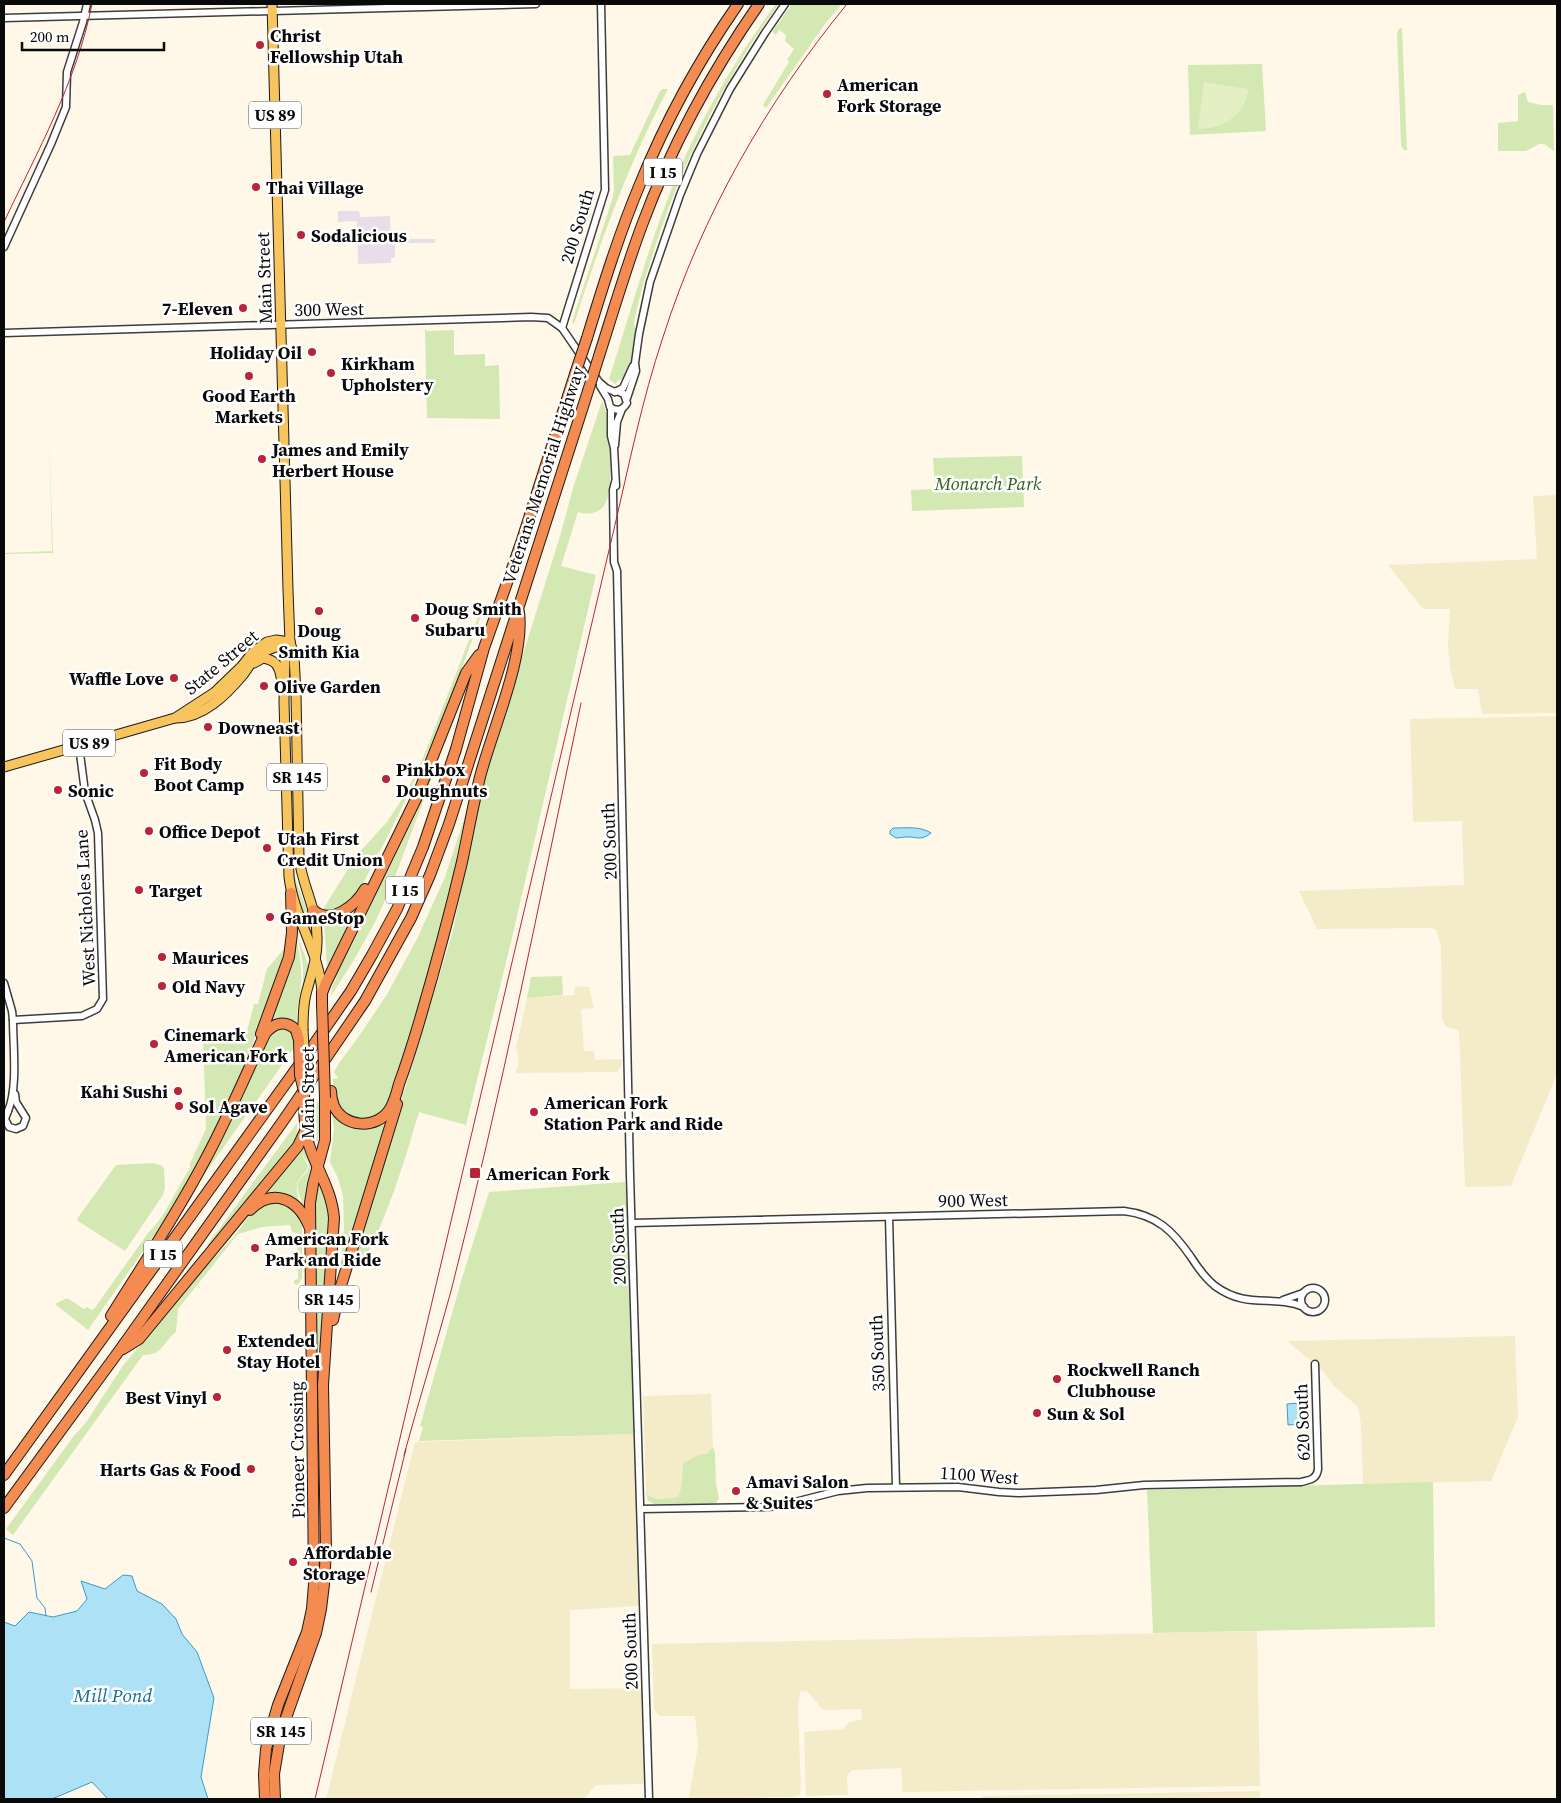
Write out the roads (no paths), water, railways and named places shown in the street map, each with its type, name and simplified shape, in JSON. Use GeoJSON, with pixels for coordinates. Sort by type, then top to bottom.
{"type":"FeatureCollection","features":[{"type":"Feature","properties":{"kind":"highway","name":"Veterans Memorial Highway"},"geometry":{"type":"LineString","coordinates":[[4,1475],[348,996],[400,902],[423,847],[456,749],[484,648],[522,543],[623,226],[648,165],[691,78],[738,4]]}},
{"type":"Feature","properties":{"kind":"highway","name":"Veterans Memorial Highway"},"geometry":{"type":"LineString","coordinates":[[4,1508],[119,1351],[283,1121],[360,1009],[391,956],[418,904],[443,842],[639,234],[668,160],[707,85],[759,4]]}},
{"type":"Feature","properties":{"kind":"highway"},"geometry":{"type":"LineString","coordinates":[[323,1435],[328,1416],[330,1355],[335,1308],[398,1101],[407,1063],[442,945],[482,769],[512,668],[520,625],[518,608]]}},
{"type":"Feature","properties":{"kind":"highway"},"geometry":{"type":"LineString","coordinates":[[322,993],[426,775],[466,673],[484,648]]}},
{"type":"Feature","properties":{"kind":"highway"},"geometry":{"type":"LineString","coordinates":[[313,910],[325,916],[340,912],[354,904],[404,823]]}},
{"type":"Feature","properties":{"kind":"highway"},"geometry":{"type":"LineString","coordinates":[[253,1060],[289,957],[292,932],[291,893]]}},
{"type":"Feature","properties":{"kind":"highway","name":"Main Street"},"geometry":{"type":"LineString","coordinates":[[318,1166],[325,1136],[329,1063],[323,1036],[322,993]]}},
{"type":"Feature","properties":{"kind":"highway"},"geometry":{"type":"LineString","coordinates":[[56,1402],[186,1194],[226,1121],[265,1034],[272,1026],[285,1024],[300,1030]]}},
{"type":"Feature","properties":{"kind":"highway","name":"Main Street"},"geometry":{"type":"LineString","coordinates":[[300,1030],[300,1075],[304,1091],[304,1116],[310,1147],[318,1166]]}},
{"type":"Feature","properties":{"kind":"highway"},"geometry":{"type":"LineString","coordinates":[[328,1094],[343,1118],[361,1124],[376,1121],[390,1108],[407,1063]]}},
{"type":"Feature","properties":{"kind":"highway"},"geometry":{"type":"LineString","coordinates":[[119,1351],[139,1339],[298,1146],[306,1130]]}},
{"type":"Feature","properties":{"kind":"highway","name":"Pioneer Crossing"},"geometry":{"type":"LineString","coordinates":[[275,1799],[274,1774],[281,1732],[316,1633],[321,1609],[326,1550],[323,1435],[324,1354],[334,1218],[329,1192],[318,1166]]}},
{"type":"Feature","properties":{"kind":"highway","name":"Pioneer Crossing"},"geometry":{"type":"LineString","coordinates":[[265,1799],[266,1749],[278,1706],[299,1654],[312,1609],[314,1550],[312,1236],[310,1203],[318,1166]]}},
{"type":"Feature","properties":{"kind":"highway"},"geometry":{"type":"LineString","coordinates":[[207,1256],[218,1248],[251,1209],[259,1203],[272,1198],[289,1201],[299,1208],[312,1236]]}},
{"type":"Feature","properties":{"kind":"main road","name":"Main Street"},"geometry":{"type":"LineString","coordinates":[[272,8],[290,642],[294,656],[296,694],[300,864],[313,910],[317,937],[315,962],[304,1001],[300,1030]]}},
{"type":"Feature","properties":{"kind":"main road","name":"State Street"},"geometry":{"type":"LineString","coordinates":[[175,718],[218,690],[253,652],[267,642],[276,640],[290,642]]}},
{"type":"Feature","properties":{"kind":"main road","name":"Main Street"},"geometry":{"type":"LineString","coordinates":[[290,642],[285,657],[284,702],[288,860],[291,893],[320,978],[322,993]]}},
{"type":"Feature","properties":{"kind":"main road","name":"State Street"},"geometry":{"type":"LineString","coordinates":[[4,767],[175,718],[187,718],[194,715],[225,694],[261,654],[290,642]]}},
{"type":"Feature","properties":{"kind":"main road","name":"State Street"},"geometry":{"type":"LineString","coordinates":[[250,666],[263,658],[275,662],[280,670],[281,694],[284,702]]}},
{"type":"Feature","properties":{"kind":"street"},"geometry":{"type":"LineString","coordinates":[[4,247],[66,107],[68,72],[87,4]]}},
{"type":"Feature","properties":{"kind":"street"},"geometry":{"type":"LineString","coordinates":[[4,18],[84,17],[272,8],[536,4]]}},
{"type":"Feature","properties":{"kind":"street","name":"200 South"},"geometry":{"type":"LineString","coordinates":[[562,328],[605,190],[601,4]]}},
{"type":"Feature","properties":{"kind":"street"},"geometry":{"type":"LineString","coordinates":[[562,328],[599,382],[608,399],[608,404],[611,408],[618,411],[622,409],[625,406],[635,376],[635,363],[644,304],[680,195],[697,154],[726,96],[762,36],[785,4]]}},
{"type":"Feature","properties":{"kind":"street","name":"300 West"},"geometry":{"type":"LineString","coordinates":[[4,333],[531,317],[548,318],[562,328]]}},
{"type":"Feature","properties":{"kind":"street"},"geometry":{"type":"LineString","coordinates":[[608,399],[609,395],[623,388],[635,363]]}},
{"type":"Feature","properties":{"kind":"street"},"geometry":{"type":"LineString","coordinates":[[599,382],[606,388],[624,394],[627,398]]}},
{"type":"Feature","properties":{"kind":"street","name":"200 South"},"geometry":{"type":"LineString","coordinates":[[611,408],[615,482],[613,490],[614,562],[617,571],[632,1223],[649,1799]]}},
{"type":"Feature","properties":{"kind":"street","name":"200 South"},"geometry":{"type":"LineString","coordinates":[[614,448],[617,422],[622,409]]}},
{"type":"Feature","properties":{"kind":"street","name":"West Nicholes Lane"},"geometry":{"type":"LineString","coordinates":[[13,1020],[82,1016],[97,1010],[103,999],[98,834],[96,820],[85,792],[78,746]]}},
{"type":"Feature","properties":{"kind":"street"},"geometry":{"type":"LineString","coordinates":[[4,983],[13,1020],[16,1102],[26,1118],[24,1124],[16,1129],[6,1126],[5,1119],[6,1112],[12,1102],[14,1087]]}},
{"type":"Feature","properties":{"kind":"street"},"geometry":{"type":"LineString","coordinates":[[6,1112],[14,1108],[22,1110]]}},
{"type":"Feature","properties":{"kind":"street","name":"900 West"},"geometry":{"type":"LineString","coordinates":[[632,1223],[1116,1210],[1131,1212],[1154,1220],[1169,1230],[1178,1239],[1205,1276],[1232,1296],[1250,1300],[1279,1301],[1304,1307]]}},
{"type":"Feature","properties":{"kind":"street","name":"350 South"},"geometry":{"type":"LineString","coordinates":[[889,1217],[896,1487]]}},
{"type":"Feature","properties":{"kind":"street"},"geometry":{"type":"LineString","coordinates":[[1310,1288],[1318,1289],[1322,1292],[1325,1300],[1321,1308],[1316,1311],[1308,1310],[1304,1307],[1301,1299],[1303,1293],[1310,1288]]}},
{"type":"Feature","properties":{"kind":"street","name":"900 West"},"geometry":{"type":"LineString","coordinates":[[1279,1301],[1303,1293]]}},
{"type":"Feature","properties":{"kind":"street","name":"620 South"},"geometry":{"type":"LineString","coordinates":[[1315,1364],[1318,1469],[1315,1477]]}},
{"type":"Feature","properties":{"kind":"street","name":"1100 West"},"geometry":{"type":"LineString","coordinates":[[641,1509],[768,1507],[789,1504],[838,1491],[896,1487],[958,1487],[1024,1493],[1096,1490],[1144,1485],[1301,1482],[1315,1477]]}},
{"type":"Feature","properties":{"kind":"water"},"geometry":{"type":"Polygon","coordinates":[[[893,828],[918,828],[931,833],[921,838],[896,838],[890,834],[893,828]]]}},
{"type":"Feature","properties":{"kind":"water"},"geometry":{"type":"Polygon","coordinates":[[[1299,1403],[1303,1405],[1303,1424],[1288,1425],[1287,1404],[1299,1403]]]}},
{"type":"Feature","properties":{"kind":"water","name":"Mill Pond"},"geometry":{"type":"Polygon","coordinates":[[[123,1575],[132,1576],[137,1591],[162,1604],[176,1619],[182,1634],[197,1652],[214,1698],[201,1777],[208,1799],[108,1799],[92,1782],[52,1799],[4,1799],[4,1622],[15,1626],[29,1612],[53,1617],[77,1611],[87,1599],[81,1581],[105,1589],[123,1575]]]}},
{"type":"Feature","properties":{"kind":"waterway"},"geometry":{"type":"LineString","coordinates":[[4,1538],[20,1544],[32,1561],[37,1598],[45,1608],[46,1616]]}},
{"type":"Feature","properties":{"kind":"railway"},"geometry":{"type":"LineString","coordinates":[[4,222],[55,116],[77,61],[92,4]]}},
{"type":"Feature","properties":{"kind":"railway"},"geometry":{"type":"LineString","coordinates":[[315,1799],[636,433],[655,361],[697,247],[739,162],[763,121],[790,81],[817,42],[847,4]]}},
{"type":"Feature","properties":{"kind":"railway"},"geometry":{"type":"LineString","coordinates":[[404,1455],[451,1291],[487,1144],[581,703]]}},
{"type":"Feature","properties":{"kind":"railway"},"geometry":{"type":"LineString","coordinates":[[371,1592],[406,1449]]}},
{"type":"Feature","properties":{"kind":"place","name":"Christ Fellowship Utah"},"geometry":{"type":"Point","coordinates":[260,45]}},
{"type":"Feature","properties":{"kind":"place","name":"American Fork Storage"},"geometry":{"type":"Point","coordinates":[827,94]}},
{"type":"Feature","properties":{"kind":"place","name":"Thai Village"},"geometry":{"type":"Point","coordinates":[256,187]}},
{"type":"Feature","properties":{"kind":"place","name":"Sodalicious"},"geometry":{"type":"Point","coordinates":[301,235]}},
{"type":"Feature","properties":{"kind":"place","name":"7-Eleven"},"geometry":{"type":"Point","coordinates":[243,308]}},
{"type":"Feature","properties":{"kind":"place","name":"Holiday Oil"},"geometry":{"type":"Point","coordinates":[312,352]}},
{"type":"Feature","properties":{"kind":"place","name":"Kirkham Upholstery"},"geometry":{"type":"Point","coordinates":[331,373]}},
{"type":"Feature","properties":{"kind":"place","name":"Good Earth Markets"},"geometry":{"type":"Point","coordinates":[249,376]}},
{"type":"Feature","properties":{"kind":"place","name":"James and Emily Herbert House"},"geometry":{"type":"Point","coordinates":[262,459]}},
{"type":"Feature","properties":{"kind":"place","name":"Doug Smith Kia"},"geometry":{"type":"Point","coordinates":[319,611]}},
{"type":"Feature","properties":{"kind":"place","name":"Doug Smith Subaru"},"geometry":{"type":"Point","coordinates":[415,618]}},
{"type":"Feature","properties":{"kind":"place","name":"Waffle Love"},"geometry":{"type":"Point","coordinates":[174,678]}},
{"type":"Feature","properties":{"kind":"place","name":"Olive Garden"},"geometry":{"type":"Point","coordinates":[264,686]}},
{"type":"Feature","properties":{"kind":"place","name":"Downeast"},"geometry":{"type":"Point","coordinates":[208,727]}},
{"type":"Feature","properties":{"kind":"place","name":"Fit Body Boot Camp"},"geometry":{"type":"Point","coordinates":[144,773]}},
{"type":"Feature","properties":{"kind":"place","name":"Pinkbox Doughnuts"},"geometry":{"type":"Point","coordinates":[386,779]}},
{"type":"Feature","properties":{"kind":"place","name":"Sonic"},"geometry":{"type":"Point","coordinates":[58,790]}},
{"type":"Feature","properties":{"kind":"place","name":"Office Depot"},"geometry":{"type":"Point","coordinates":[149,831]}},
{"type":"Feature","properties":{"kind":"place","name":"Utah First Credit Union"},"geometry":{"type":"Point","coordinates":[267,848]}},
{"type":"Feature","properties":{"kind":"place","name":"Target"},"geometry":{"type":"Point","coordinates":[139,890]}},
{"type":"Feature","properties":{"kind":"place","name":"GameStop"},"geometry":{"type":"Point","coordinates":[270,917]}},
{"type":"Feature","properties":{"kind":"place","name":"Maurices"},"geometry":{"type":"Point","coordinates":[162,957]}},
{"type":"Feature","properties":{"kind":"place","name":"Old Navy"},"geometry":{"type":"Point","coordinates":[162,986]}},
{"type":"Feature","properties":{"kind":"place","name":"Cinemark American Fork"},"geometry":{"type":"Point","coordinates":[154,1044]}},
{"type":"Feature","properties":{"kind":"place","name":"Kahi Sushi"},"geometry":{"type":"Point","coordinates":[178,1091]}},
{"type":"Feature","properties":{"kind":"place","name":"Sol Agave"},"geometry":{"type":"Point","coordinates":[179,1106]}},
{"type":"Feature","properties":{"kind":"place","name":"American Fork Station Park and Ride"},"geometry":{"type":"Point","coordinates":[534,1112]}},
{"type":"Feature","properties":{"kind":"place","name":"American Fork"},"geometry":{"type":"Point","coordinates":[475,1173]}},
{"type":"Feature","properties":{"kind":"place","name":"American Fork Park and Ride"},"geometry":{"type":"Point","coordinates":[255,1248]}},
{"type":"Feature","properties":{"kind":"place","name":"Extended Stay Hotel"},"geometry":{"type":"Point","coordinates":[227,1350]}},
{"type":"Feature","properties":{"kind":"place","name":"Rockwell Ranch Clubhouse"},"geometry":{"type":"Point","coordinates":[1057,1379]}},
{"type":"Feature","properties":{"kind":"place","name":"Best Vinyl"},"geometry":{"type":"Point","coordinates":[217,1397]}},
{"type":"Feature","properties":{"kind":"place","name":"Sun & Sol"},"geometry":{"type":"Point","coordinates":[1037,1413]}},
{"type":"Feature","properties":{"kind":"place","name":"Harts Gas & Food"},"geometry":{"type":"Point","coordinates":[251,1469]}},
{"type":"Feature","properties":{"kind":"place","name":"Amavi Salon & Suites"},"geometry":{"type":"Point","coordinates":[736,1491]}},
{"type":"Feature","properties":{"kind":"place","name":"Affordable Storage"},"geometry":{"type":"Point","coordinates":[293,1562]}},
{"type":"Feature","properties":{"kind":"park label","name":"Monarch Park"},"geometry":{"type":"Point","coordinates":[988,483]}}]}
